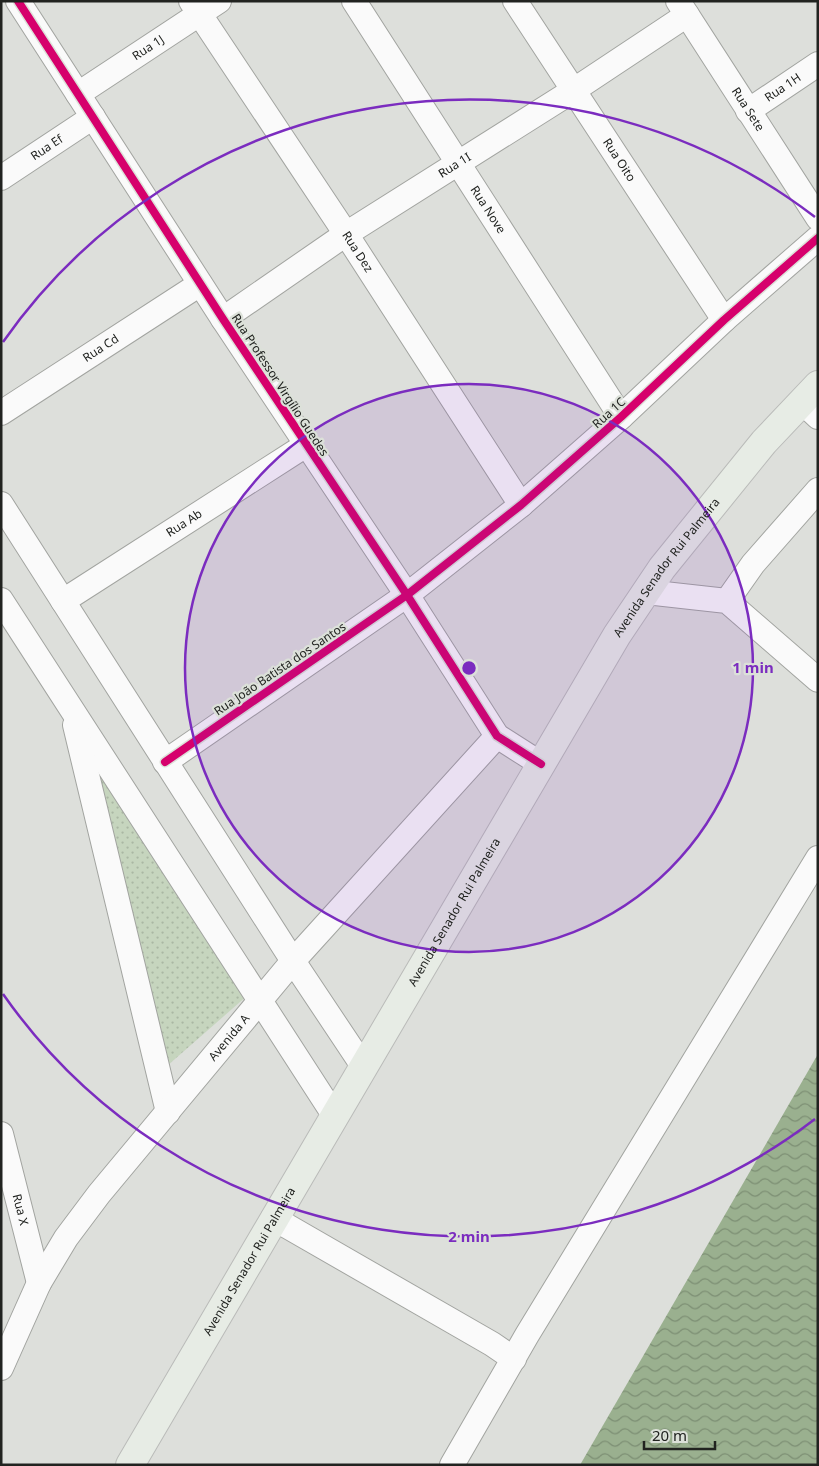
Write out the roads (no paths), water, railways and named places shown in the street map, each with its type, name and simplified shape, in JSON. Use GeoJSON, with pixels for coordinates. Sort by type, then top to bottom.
{"type":"FeatureCollection","features":[{"type":"Feature","properties":{"kind":"main road","name":"Avenida Senador Rui Palmeira"},"geometry":{"type":"LineString","coordinates":[[130,1465],[273,1218],[453,917],[617,635],[662,568],[764,442],[812,401]]}},
{"type":"Feature","properties":{"kind":"street","name":"Rua Professor Virgílio Guedes"},"geometry":{"type":"LineString","coordinates":[[18,1],[200,284],[407,596],[497,736],[541,764]]}},
{"type":"Feature","properties":{"kind":"street","name":"Rua 1J"},"geometry":{"type":"LineString","coordinates":[[78,94],[195,8],[219,1]]}},
{"type":"Feature","properties":{"kind":"street","name":"Rua Nove"},"geometry":{"type":"LineString","coordinates":[[354,1],[621,417]]}},
{"type":"Feature","properties":{"kind":"street","name":"Rua Oito"},"geometry":{"type":"LineString","coordinates":[[515,1],[724,320]]}},
{"type":"Feature","properties":{"kind":"street","name":"Rua Dez"},"geometry":{"type":"LineString","coordinates":[[195,8],[346,234],[521,505]]}},
{"type":"Feature","properties":{"kind":"street","name":"Rua 1I"},"geometry":{"type":"LineString","coordinates":[[223,319],[346,234],[574,90],[682,8]]}},
{"type":"Feature","properties":{"kind":"street","name":"Rua Sete"},"geometry":{"type":"LineString","coordinates":[[682,8],[818,218]]}},
{"type":"Feature","properties":{"kind":"street","name":"Rua 1H"},"geometry":{"type":"LineString","coordinates":[[748,111],[818,64]]}},
{"type":"Feature","properties":{"kind":"street","name":"Rua Ef"},"geometry":{"type":"LineString","coordinates":[[1,178],[93,117]]}},
{"type":"Feature","properties":{"kind":"street","name":"Rua 1C"},"geometry":{"type":"LineString","coordinates":[[407,596],[521,505],[621,417],[724,320],[818,238]]}},
{"type":"Feature","properties":{"kind":"street","name":"Rua Cd"},"geometry":{"type":"LineString","coordinates":[[1,413],[200,284]]}},
{"type":"Feature","properties":{"kind":"street","name":"Rua Ab"},"geometry":{"type":"LineString","coordinates":[[63,601],[306,445]]}},
{"type":"Feature","properties":{"kind":"street"},"geometry":{"type":"LineString","coordinates":[[727,601],[753,564],[818,490]]}},
{"type":"Feature","properties":{"kind":"street"},"geometry":{"type":"LineString","coordinates":[[1,504],[293,961],[363,1066]]}},
{"type":"Feature","properties":{"kind":"street"},"geometry":{"type":"LineString","coordinates":[[646,592],[727,601],[818,680]]}},
{"type":"Feature","properties":{"kind":"street","name":"Rua João Batista dos Santos"},"geometry":{"type":"LineString","coordinates":[[165,762],[407,596]]}},
{"type":"Feature","properties":{"kind":"street"},"geometry":{"type":"LineString","coordinates":[[2,602],[334,1115]]}},
{"type":"Feature","properties":{"kind":"street"},"geometry":{"type":"LineString","coordinates":[[70,706],[168,1112]]}},
{"type":"Feature","properties":{"kind":"street","name":"Avenida A"},"geometry":{"type":"LineString","coordinates":[[1,1368],[39,1283],[66,1238],[99,1194],[259,1000],[497,736]]}},
{"type":"Feature","properties":{"kind":"street"},"geometry":{"type":"LineString","coordinates":[[452,1465],[753,961],[818,858]]}},
{"type":"Feature","properties":{"kind":"street","name":"Rua X"},"geometry":{"type":"LineString","coordinates":[[1,1134],[39,1283]]}},
{"type":"Feature","properties":{"kind":"street"},"geometry":{"type":"LineString","coordinates":[[273,1218],[492,1344],[514,1359]]}},
{"type":"Feature","properties":{"kind":"water"},"geometry":{"type":"Polygon","coordinates":[[[818,1054],[818,1465],[580,1465],[818,1054]]]}}]}
